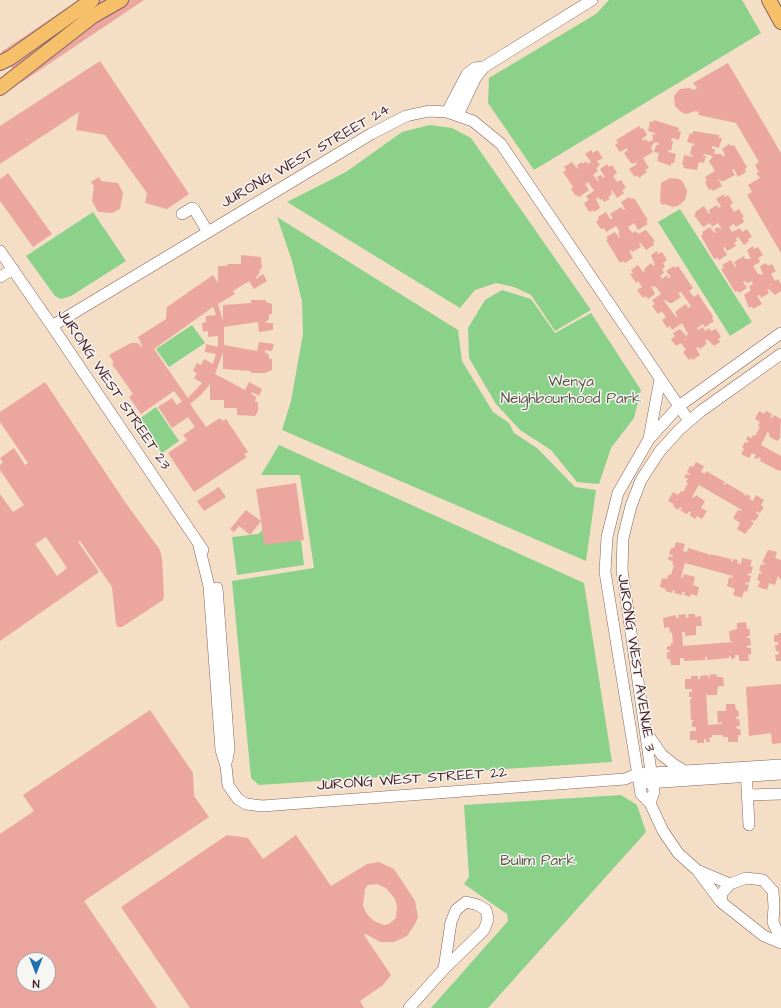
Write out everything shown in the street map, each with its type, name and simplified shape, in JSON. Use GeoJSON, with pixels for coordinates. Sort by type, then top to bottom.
{"type":"FeatureCollection","features":[{"type":"Feature","properties":{"kind":"main road"},"geometry":{"type":"LineString","coordinates":[[0,63],[10,58],[92,0]]}},
{"type":"Feature","properties":{"kind":"main road"},"geometry":{"type":"LineString","coordinates":[[0,88],[93,16],[121,0]]}},
{"type":"Feature","properties":{"kind":"main road"},"geometry":{"type":"LineString","coordinates":[[769,0],[781,22]]}},
{"type":"Feature","properties":{"kind":"street"},"geometry":{"type":"LineString","coordinates":[[452,113],[464,77],[475,68],[484,67],[592,0]]}},
{"type":"Feature","properties":{"kind":"street","name":"JURONG WEST STREET 24"},"geometry":{"type":"LineString","coordinates":[[52,326],[371,134],[406,116],[428,111],[452,113],[473,121],[501,144],[689,421]]}},
{"type":"Feature","properties":{"kind":"street"},"geometry":{"type":"LineString","coordinates":[[182,214],[192,208],[194,209],[208,232]]}},
{"type":"Feature","properties":{"kind":"street","name":"JURONG WEST STREET 23"},"geometry":{"type":"LineString","coordinates":[[1,250],[199,546],[208,556],[217,583],[229,749],[226,766]]}},
{"type":"Feature","properties":{"kind":"street"},"geometry":{"type":"LineString","coordinates":[[0,277],[13,269]]}},
{"type":"Feature","properties":{"kind":"street","name":"JURONG WEST AVENUE 3"},"geometry":{"type":"LineString","coordinates":[[696,870],[678,853],[663,831],[650,803],[640,794],[605,572],[607,537],[618,493],[648,440],[679,406],[781,333]]}},
{"type":"Feature","properties":{"kind":"street","name":"JURONG WEST AVENUE 3"},"geometry":{"type":"LineString","coordinates":[[650,803],[654,792],[647,733],[625,599],[622,570],[623,538],[631,506],[641,480],[660,451],[689,421],[781,354]]}},
{"type":"Feature","properties":{"kind":"street"},"geometry":{"type":"LineString","coordinates":[[648,440],[660,379]]}},
{"type":"Feature","properties":{"kind":"street"},"geometry":{"type":"LineString","coordinates":[[647,733],[662,755],[676,766],[688,772]]}},
{"type":"Feature","properties":{"kind":"street","name":"JURONG WEST STREET 22"},"geometry":{"type":"LineString","coordinates":[[226,766],[228,785],[238,799],[246,804],[262,806],[652,778]]}},
{"type":"Feature","properties":{"kind":"street"},"geometry":{"type":"LineString","coordinates":[[652,778],[746,772],[781,766]]}},
{"type":"Feature","properties":{"kind":"street"},"geometry":{"type":"LineString","coordinates":[[652,778],[688,772],[746,772],[781,774]]}},
{"type":"Feature","properties":{"kind":"street"},"geometry":{"type":"LineString","coordinates":[[746,772],[749,795],[749,824]]}},
{"type":"Feature","properties":{"kind":"street"},"geometry":{"type":"LineString","coordinates":[[749,795],[781,794]]}},
{"type":"Feature","properties":{"kind":"street"},"geometry":{"type":"LineString","coordinates":[[696,870],[730,884]]}},
{"type":"Feature","properties":{"kind":"street"},"geometry":{"type":"LineString","coordinates":[[696,870],[721,902],[764,936],[781,942]]}},
{"type":"Feature","properties":{"kind":"street"},"geometry":{"type":"LineString","coordinates":[[721,902],[722,893],[730,884],[746,878],[763,880],[773,891],[773,922],[781,942]]}},
{"type":"Feature","properties":{"kind":"street"},"geometry":{"type":"LineString","coordinates":[[409,1008],[444,969],[484,930],[488,919],[486,910],[478,905],[466,902],[456,910],[451,922],[444,969]]}},
{"type":"Feature","properties":{"kind":"green space"},"geometry":{"type":"Polygon","coordinates":[[[609,0],[742,0],[761,33],[534,170],[488,103],[489,78],[596,14],[609,0]]]}},
{"type":"Feature","properties":{"kind":"green space"},"geometry":{"type":"Polygon","coordinates":[[[430,125],[452,128],[471,138],[591,310],[555,331],[531,295],[514,287],[496,283],[475,290],[460,308],[287,202],[346,172],[402,132],[430,125]]]}},
{"type":"Feature","properties":{"kind":"green space"},"geometry":{"type":"Polygon","coordinates":[[[680,209],[752,322],[730,336],[658,222],[680,209]]]}},
{"type":"Feature","properties":{"kind":"green space"},"geometry":{"type":"Polygon","coordinates":[[[93,212],[126,261],[71,296],[61,299],[55,296],[26,256],[93,212]]]}},
{"type":"Feature","properties":{"kind":"green space"},"geometry":{"type":"Polygon","coordinates":[[[277,217],[458,330],[462,361],[493,412],[509,423],[514,433],[537,448],[575,487],[596,490],[586,561],[282,430],[291,401],[303,334],[302,301],[292,261],[277,217]]]}},
{"type":"Feature","properties":{"kind":"green space","name":"Wenya Neighbourhood Park"},"geometry":{"type":"Polygon","coordinates":[[[502,290],[531,299],[555,333],[591,313],[641,390],[634,418],[611,448],[599,484],[577,482],[551,450],[520,430],[496,404],[469,358],[468,328],[485,300],[502,290]]]}},
{"type":"Feature","properties":{"kind":"green space"},"geometry":{"type":"Polygon","coordinates":[[[192,325],[205,343],[169,367],[156,349],[192,325]]]}},
{"type":"Feature","properties":{"kind":"green space"},"geometry":{"type":"Polygon","coordinates":[[[156,407],[179,441],[162,453],[138,420],[156,407]]]}},
{"type":"Feature","properties":{"kind":"green space"},"geometry":{"type":"Polygon","coordinates":[[[279,445],[584,583],[612,762],[259,785],[251,778],[232,581],[314,568],[300,475],[261,475],[279,445]]]}},
{"type":"Feature","properties":{"kind":"green space"},"geometry":{"type":"Polygon","coordinates":[[[265,528],[301,540],[304,565],[237,575],[232,537],[258,534],[265,528]]]}},
{"type":"Feature","properties":{"kind":"green space","name":"Bulim Park"},"geometry":{"type":"Polygon","coordinates":[[[621,795],[637,805],[646,832],[638,841],[488,1008],[431,1008],[508,921],[507,914],[464,884],[469,877],[464,805],[621,795]]]}},
{"type":"Feature","properties":{"kind":"building"},"geometry":{"type":"Polygon","coordinates":[[[79,0],[144,0],[22,82],[1,52],[79,0]]]}},
{"type":"Feature","properties":{"kind":"building"},"geometry":{"type":"Polygon","coordinates":[[[100,61],[189,194],[167,209],[145,203],[147,193],[105,135],[76,130],[79,112],[0,164],[0,126],[100,61]]]}},
{"type":"Feature","properties":{"kind":"building"},"geometry":{"type":"Polygon","coordinates":[[[728,63],[781,153],[781,253],[747,195],[752,192],[748,185],[760,178],[756,173],[759,172],[755,165],[759,162],[736,123],[698,115],[699,112],[695,111],[686,114],[681,112],[675,106],[674,96],[680,89],[689,88],[694,90],[697,88],[693,83],[728,63]]]}},
{"type":"Feature","properties":{"kind":"building"},"geometry":{"type":"Polygon","coordinates":[[[654,120],[679,128],[678,131],[681,132],[679,140],[672,138],[671,141],[673,141],[671,151],[668,150],[668,152],[676,154],[674,163],[671,163],[671,166],[657,161],[659,153],[654,152],[656,145],[659,145],[659,143],[655,142],[651,147],[653,152],[643,158],[649,168],[645,170],[647,172],[639,178],[637,175],[635,177],[629,169],[637,164],[636,162],[633,164],[630,162],[624,153],[628,150],[627,148],[620,152],[615,145],[618,143],[616,140],[639,126],[641,129],[643,128],[647,135],[642,139],[643,141],[646,139],[648,142],[653,140],[652,134],[655,135],[655,133],[648,131],[650,121],[653,122],[654,120]]]}},
{"type":"Feature","properties":{"kind":"building"},"geometry":{"type":"Polygon","coordinates":[[[693,131],[719,135],[719,138],[722,138],[719,148],[712,146],[712,149],[715,149],[714,154],[721,154],[723,157],[725,155],[722,149],[729,144],[731,146],[734,145],[747,167],[745,169],[746,172],[738,177],[734,169],[732,170],[735,175],[724,181],[718,179],[722,186],[713,191],[712,189],[709,190],[705,182],[707,181],[705,177],[715,171],[709,161],[713,156],[704,154],[703,156],[706,156],[704,163],[699,162],[697,170],[683,168],[684,165],[682,165],[684,155],[692,157],[693,155],[690,155],[692,145],[694,146],[695,144],[687,142],[690,133],[693,134],[693,131]]]}},
{"type":"Feature","properties":{"kind":"building"},"geometry":{"type":"Polygon","coordinates":[[[591,150],[593,153],[597,150],[603,158],[597,161],[600,165],[596,168],[598,171],[593,175],[598,181],[597,177],[601,175],[603,178],[605,177],[600,169],[607,164],[609,167],[612,165],[617,173],[613,176],[617,182],[621,180],[626,188],[622,190],[624,193],[617,198],[612,190],[612,194],[608,197],[610,199],[604,202],[598,197],[596,199],[600,208],[594,212],[593,210],[589,212],[584,203],[589,200],[586,196],[594,191],[588,182],[585,184],[589,190],[579,197],[577,195],[576,196],[571,189],[573,187],[563,172],[566,170],[564,167],[572,162],[577,169],[577,165],[582,162],[583,164],[586,161],[588,164],[591,162],[585,154],[591,150]]]}},
{"type":"Feature","properties":{"kind":"building"},"geometry":{"type":"Polygon","coordinates":[[[8,173],[52,234],[33,247],[0,201],[0,179],[8,173]]]}},
{"type":"Feature","properties":{"kind":"building"},"geometry":{"type":"Polygon","coordinates":[[[99,177],[101,181],[118,183],[123,193],[120,209],[112,213],[98,212],[92,201],[94,186],[91,182],[99,177]]]}},
{"type":"Feature","properties":{"kind":"building"},"geometry":{"type":"Polygon","coordinates":[[[670,178],[679,179],[683,182],[687,191],[685,200],[678,206],[673,207],[664,204],[662,205],[660,201],[661,183],[670,178]]]}},
{"type":"Feature","properties":{"kind":"building"},"geometry":{"type":"Polygon","coordinates":[[[724,194],[725,197],[728,195],[733,203],[730,205],[734,212],[739,209],[744,217],[742,218],[744,222],[736,227],[734,224],[729,227],[732,232],[740,228],[742,232],[747,229],[752,237],[748,239],[749,241],[744,245],[738,237],[736,238],[737,241],[734,243],[736,246],[727,251],[725,247],[723,248],[727,255],[719,260],[717,258],[714,259],[701,236],[703,234],[702,232],[710,227],[714,233],[716,232],[714,229],[718,227],[722,230],[718,223],[712,227],[710,223],[703,227],[694,215],[696,214],[695,212],[704,206],[709,214],[709,210],[717,205],[719,208],[721,206],[716,199],[724,194]]]}},
{"type":"Feature","properties":{"kind":"building"},"geometry":{"type":"Polygon","coordinates":[[[629,197],[631,199],[634,198],[648,220],[646,221],[648,224],[638,230],[634,223],[628,227],[632,233],[636,231],[638,234],[646,230],[655,241],[653,242],[654,245],[646,250],[641,243],[639,244],[641,247],[632,252],[631,250],[629,251],[633,258],[625,263],[624,261],[620,263],[606,240],[608,239],[606,237],[615,232],[619,238],[618,233],[620,232],[616,226],[606,232],[604,228],[601,229],[596,222],[599,219],[598,217],[606,212],[610,219],[613,218],[610,214],[621,207],[623,210],[625,209],[621,202],[629,197]]]}},
{"type":"Feature","properties":{"kind":"building"},"geometry":{"type":"Polygon","coordinates":[[[753,246],[754,249],[758,247],[763,255],[758,258],[760,262],[753,266],[758,274],[763,275],[760,266],[766,263],[768,266],[772,264],[776,271],[771,274],[775,281],[778,279],[781,284],[781,291],[775,295],[769,289],[767,290],[769,293],[761,298],[760,295],[757,296],[762,304],[753,309],[752,306],[749,308],[744,295],[751,290],[749,286],[753,284],[752,281],[747,283],[745,281],[743,282],[747,288],[739,293],[737,291],[735,292],[721,269],[724,268],[722,265],[731,260],[735,267],[734,262],[744,256],[745,259],[751,259],[747,250],[753,246]]]}},
{"type":"Feature","properties":{"kind":"building"},"geometry":{"type":"Polygon","coordinates":[[[657,251],[658,254],[662,252],[667,260],[663,263],[665,267],[662,269],[664,273],[660,276],[662,279],[667,275],[668,278],[671,277],[666,271],[674,266],[675,268],[678,266],[693,288],[689,291],[694,297],[698,294],[713,316],[712,318],[714,321],[705,327],[703,324],[697,328],[698,330],[703,327],[705,331],[709,328],[711,331],[716,329],[721,337],[718,339],[720,342],[714,346],[707,339],[705,341],[707,343],[704,346],[700,349],[698,347],[696,348],[700,355],[693,360],[692,358],[689,360],[683,352],[686,350],[681,343],[676,346],[671,339],[675,336],[673,333],[680,329],[686,336],[688,334],[682,323],[672,330],[670,326],[667,328],[662,320],[666,317],[662,311],[658,314],[652,306],[655,304],[652,300],[661,294],[656,287],[651,286],[655,294],[648,299],[646,296],[643,298],[637,290],[642,287],[638,281],[636,283],[630,274],[633,273],[631,270],[638,265],[643,272],[645,271],[644,269],[651,263],[653,266],[655,265],[651,255],[657,251]],[[681,292],[678,293],[681,297],[672,303],[669,303],[666,300],[664,301],[676,317],[678,316],[675,313],[677,310],[686,304],[688,308],[691,306],[681,292]]]}},
{"type":"Feature","properties":{"kind":"building"},"geometry":{"type":"Polygon","coordinates":[[[241,255],[261,257],[262,269],[260,269],[256,279],[263,274],[267,281],[254,289],[249,281],[233,291],[235,294],[218,304],[223,321],[223,305],[251,303],[251,300],[266,300],[266,302],[272,304],[272,314],[269,314],[269,319],[265,323],[273,323],[273,330],[259,332],[258,322],[224,327],[224,345],[257,351],[259,342],[274,344],[272,351],[265,350],[265,352],[269,355],[269,359],[272,359],[272,370],[265,373],[251,373],[251,371],[223,369],[223,352],[215,374],[245,390],[249,382],[262,389],[259,396],[252,392],[251,394],[256,397],[255,402],[258,402],[258,411],[255,416],[237,415],[237,408],[224,408],[224,400],[210,400],[210,384],[201,395],[190,404],[206,427],[220,418],[223,421],[226,419],[248,452],[244,454],[247,457],[194,492],[168,453],[187,440],[183,435],[195,427],[188,417],[172,428],[158,407],[172,398],[177,405],[182,401],[174,391],[141,414],[129,397],[133,394],[112,364],[114,363],[109,355],[131,343],[137,343],[143,348],[138,337],[166,319],[167,307],[213,275],[218,283],[218,266],[228,266],[227,264],[241,264],[241,255]],[[213,307],[154,349],[188,398],[202,383],[194,378],[197,373],[193,371],[197,363],[201,365],[204,359],[213,364],[216,354],[205,352],[206,344],[218,347],[218,336],[208,337],[208,331],[203,332],[202,323],[206,322],[206,316],[216,315],[213,307]]]}},
{"type":"Feature","properties":{"kind":"building"},"geometry":{"type":"Polygon","coordinates":[[[45,382],[125,502],[160,550],[162,558],[163,600],[122,627],[118,627],[116,624],[112,587],[80,541],[78,542],[99,572],[0,641],[0,494],[13,512],[24,505],[0,470],[0,465],[3,462],[0,458],[14,448],[25,465],[28,463],[0,422],[0,412],[45,382]],[[46,537],[35,544],[57,576],[67,568],[46,537]]]}},
{"type":"Feature","properties":{"kind":"building"},"geometry":{"type":"Polygon","coordinates":[[[759,411],[764,414],[766,411],[772,414],[770,417],[772,418],[774,415],[781,419],[780,438],[777,441],[770,437],[768,431],[761,445],[781,456],[781,470],[779,471],[760,461],[761,458],[754,458],[756,455],[752,453],[749,458],[741,454],[744,449],[742,447],[745,442],[747,443],[749,441],[746,440],[748,436],[751,438],[753,435],[755,436],[760,427],[758,426],[760,422],[755,419],[759,411]]]}},
{"type":"Feature","properties":{"kind":"building"},"geometry":{"type":"Polygon","coordinates":[[[696,462],[704,466],[701,472],[705,474],[706,471],[725,482],[723,484],[725,485],[726,483],[746,496],[747,494],[751,497],[749,499],[753,501],[756,495],[764,500],[761,505],[764,507],[760,513],[757,511],[756,513],[759,515],[755,521],[751,521],[754,523],[745,534],[737,529],[740,523],[733,518],[738,510],[742,510],[699,485],[692,497],[694,498],[696,495],[705,501],[701,508],[707,511],[702,519],[697,516],[695,519],[689,515],[691,513],[689,511],[686,514],[680,510],[682,508],[680,507],[678,510],[673,506],[674,504],[668,501],[673,492],[678,495],[681,491],[683,492],[688,483],[686,482],[688,479],[684,477],[686,474],[690,474],[687,472],[690,466],[693,467],[696,462]]]}},
{"type":"Feature","properties":{"kind":"building"},"geometry":{"type":"Polygon","coordinates":[[[296,483],[304,540],[264,545],[256,489],[296,483]]]}},
{"type":"Feature","properties":{"kind":"building"},"geometry":{"type":"Polygon","coordinates":[[[219,487],[226,497],[204,511],[197,501],[219,487]]]}},
{"type":"Feature","properties":{"kind":"building"},"geometry":{"type":"Polygon","coordinates":[[[246,510],[261,521],[250,535],[239,526],[234,532],[230,529],[246,510]]]}},
{"type":"Feature","properties":{"kind":"building"},"geometry":{"type":"Polygon","coordinates":[[[676,542],[685,544],[683,551],[687,552],[688,548],[710,556],[710,554],[731,559],[733,562],[733,559],[738,560],[737,563],[741,564],[742,558],[752,560],[750,566],[753,567],[751,574],[748,573],[747,575],[751,576],[749,583],[746,582],[745,584],[749,585],[747,592],[744,591],[742,598],[733,595],[735,589],[727,586],[729,577],[732,578],[733,576],[685,563],[681,577],[683,578],[684,574],[695,577],[693,585],[699,587],[697,596],[691,594],[690,597],[684,595],[685,592],[682,592],[682,595],[674,593],[675,590],[673,590],[672,593],[665,591],[666,589],[660,587],[662,578],[667,579],[669,574],[671,575],[674,565],[672,564],[673,561],[668,560],[669,556],[672,557],[673,555],[669,554],[671,548],[674,548],[676,542]]]}},
{"type":"Feature","properties":{"kind":"building"},"geometry":{"type":"Polygon","coordinates":[[[768,550],[777,552],[775,558],[781,560],[781,580],[778,576],[775,585],[769,583],[767,590],[758,587],[760,581],[757,580],[759,573],[761,574],[762,572],[759,571],[761,564],[764,565],[765,563],[762,562],[768,550]]]}},
{"type":"Feature","properties":{"kind":"building"},"geometry":{"type":"Polygon","coordinates":[[[686,614],[686,618],[689,617],[688,614],[695,614],[695,617],[701,616],[702,626],[696,626],[696,635],[685,636],[685,632],[682,632],[683,646],[733,642],[730,641],[729,631],[737,629],[737,623],[746,622],[747,629],[750,629],[750,636],[747,636],[747,638],[750,638],[751,645],[747,646],[747,648],[751,648],[751,654],[748,655],[749,661],[739,661],[739,655],[735,655],[735,658],[731,659],[731,656],[729,656],[729,658],[707,660],[707,657],[705,657],[705,660],[684,661],[684,658],[680,658],[680,665],[671,665],[670,659],[667,659],[667,652],[670,652],[670,650],[667,650],[667,646],[671,646],[671,643],[673,643],[672,632],[670,633],[669,627],[664,628],[663,618],[676,615],[676,618],[679,618],[678,615],[686,614]]]}},
{"type":"Feature","properties":{"kind":"building"},"geometry":{"type":"Polygon","coordinates":[[[778,633],[781,633],[781,661],[776,661],[775,655],[779,654],[778,651],[776,651],[775,645],[778,645],[778,642],[774,642],[774,635],[778,635],[778,633]]]}},
{"type":"Feature","properties":{"kind":"building"},"geometry":{"type":"Polygon","coordinates":[[[716,674],[717,677],[723,677],[724,686],[718,686],[717,695],[707,695],[706,692],[708,725],[722,724],[722,722],[718,723],[717,711],[726,711],[726,704],[735,704],[739,716],[736,717],[736,719],[739,719],[740,726],[736,726],[737,729],[740,729],[741,735],[738,735],[738,742],[728,742],[728,737],[723,737],[723,735],[712,735],[712,737],[709,738],[710,742],[706,742],[706,739],[704,739],[704,743],[697,743],[697,740],[690,740],[690,731],[696,731],[696,727],[692,727],[692,722],[694,720],[691,720],[690,699],[692,699],[692,697],[689,697],[689,692],[692,692],[692,689],[685,689],[685,679],[691,679],[691,676],[698,676],[698,679],[700,679],[700,676],[708,675],[708,678],[710,678],[709,675],[716,674]]]}},
{"type":"Feature","properties":{"kind":"building"},"geometry":{"type":"Polygon","coordinates":[[[781,684],[781,743],[772,744],[771,733],[749,736],[746,687],[781,684]]]}},
{"type":"Feature","properties":{"kind":"building"},"geometry":{"type":"Polygon","coordinates":[[[150,710],[193,773],[194,796],[209,817],[84,901],[157,1008],[0,1008],[0,834],[34,811],[23,795],[150,710]]]}},
{"type":"Feature","properties":{"kind":"building"},"geometry":{"type":"Polygon","coordinates":[[[227,835],[248,838],[263,859],[296,835],[331,886],[367,864],[379,862],[394,869],[415,901],[418,917],[407,936],[394,942],[380,942],[366,934],[364,935],[391,975],[383,985],[360,1001],[364,1008],[190,1008],[121,907],[227,835]],[[377,884],[368,885],[365,889],[363,906],[367,914],[374,921],[384,925],[389,924],[396,918],[397,907],[395,899],[386,888],[377,884]]]}}]}
